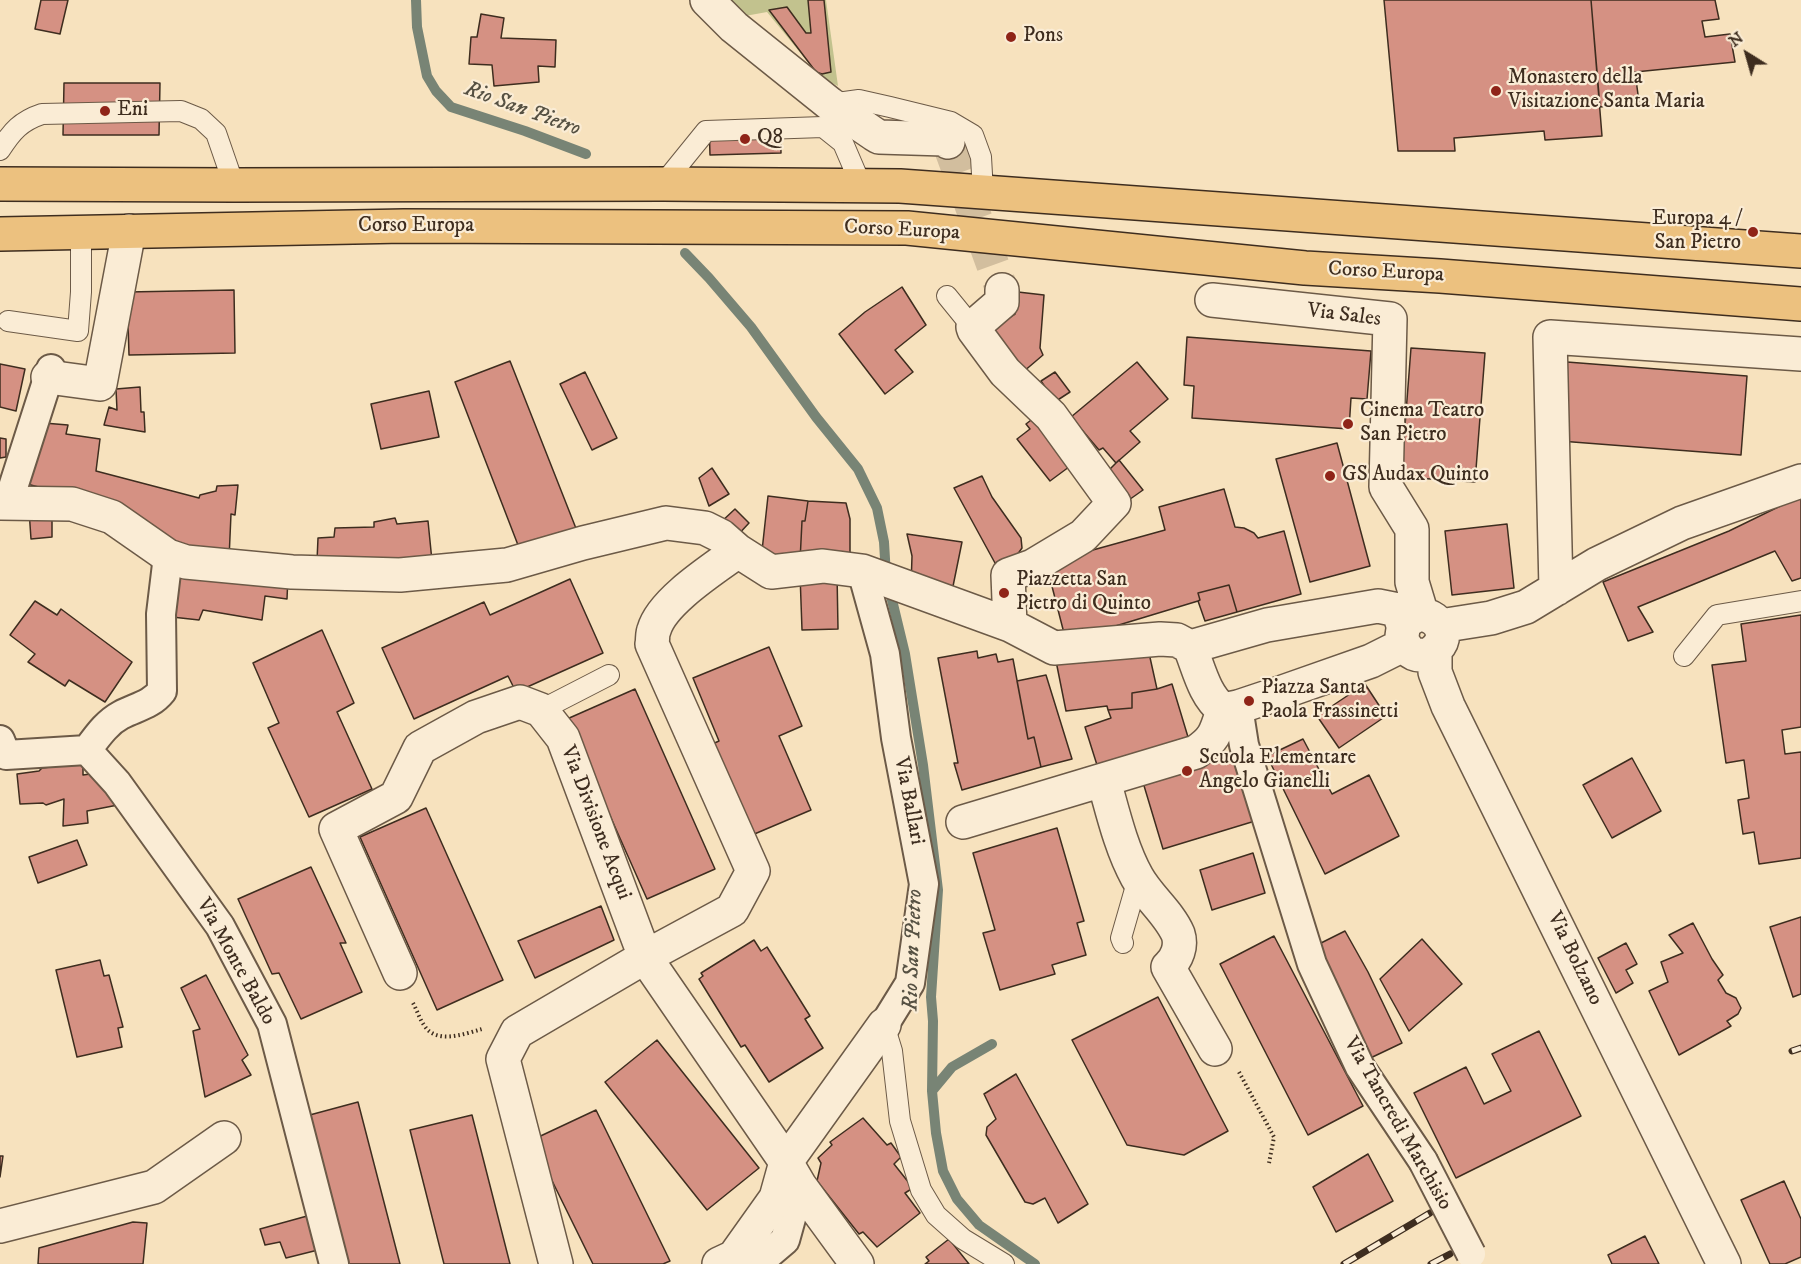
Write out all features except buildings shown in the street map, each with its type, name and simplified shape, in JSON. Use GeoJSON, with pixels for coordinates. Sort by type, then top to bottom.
{"type":"FeatureCollection","features":[{"type":"Feature","properties":{"kind":"main road","name":"Corso Europa"},"geometry":{"type":"LineString","coordinates":[[0,184],[861,185],[1801,250]]}},
{"type":"Feature","properties":{"kind":"main road","name":"Corso Europa"},"geometry":{"type":"LineString","coordinates":[[0,234],[404,226],[907,228],[1305,268],[1801,304]]}},
{"type":"Feature","properties":{"kind":"street"},"geometry":{"type":"LineString","coordinates":[[707,0],[734,27],[830,104],[879,137],[948,142]]}},
{"type":"Feature","properties":{"kind":"street"},"geometry":{"type":"LineString","coordinates":[[129,231],[100,384],[49,373],[4,503],[72,504],[112,517],[168,555],[186,562],[292,572],[400,575],[507,565],[583,543],[666,524],[705,528],[721,536],[771,572],[823,566],[862,571],[1010,625],[1054,648],[1175,643],[1378,606],[1398,610],[1421,633]]}},
{"type":"Feature","properties":{"kind":"street"},"geometry":{"type":"LineString","coordinates":[[1002,290],[1002,302],[976,322],[973,328],[1005,372],[1051,416],[1114,503],[1083,536],[1033,566],[1008,575],[1010,625]]}},
{"type":"Feature","properties":{"kind":"street","name":"Via Sales"},"geometry":{"type":"LineString","coordinates":[[1212,300],[1390,319],[1386,487],[1412,529],[1412,582],[1421,633]]}},
{"type":"Feature","properties":{"kind":"street"},"geometry":{"type":"LineString","coordinates":[[1556,589],[1550,338],[1801,354]]}},
{"type":"Feature","properties":{"kind":"street"},"geometry":{"type":"LineString","coordinates":[[1175,643],[1214,703],[1230,709],[1371,662],[1421,633],[1491,618],[1526,607],[1597,564],[1682,523],[1801,481]]}},
{"type":"Feature","properties":{"kind":"street"},"geometry":{"type":"LineString","coordinates":[[556,1264],[502,1059],[517,1032],[645,957],[732,910],[753,871],[652,644],[654,629],[674,602],[687,589],[738,550]]}},
{"type":"Feature","properties":{"kind":"street"},"geometry":{"type":"LineString","coordinates":[[0,740],[6,755],[87,750],[102,730],[120,716],[156,699],[162,691],[161,614],[168,555]]}},
{"type":"Feature","properties":{"kind":"street","name":"Via Ballari"},"geometry":{"type":"LineString","coordinates":[[757,1264],[785,1240],[793,1174],[910,983],[924,884],[896,738],[885,654],[862,571]]}},
{"type":"Feature","properties":{"kind":"street","name":"Via Bolzano"},"geometry":{"type":"LineString","coordinates":[[1421,633],[1448,706],[1724,1264]]}},
{"type":"Feature","properties":{"kind":"street"},"geometry":{"type":"LineString","coordinates":[[400,973],[336,829],[396,797],[420,748],[476,717],[519,702],[541,710]]}},
{"type":"Feature","properties":{"kind":"street"},"geometry":{"type":"LineString","coordinates":[[963,822],[1196,752],[1209,743],[1230,709]]}},
{"type":"Feature","properties":{"kind":"street","name":"Via Tancredi Marchisio"},"geometry":{"type":"LineString","coordinates":[[1230,709],[1244,745],[1312,964],[1360,1067],[1423,1161],[1474,1259]]}},
{"type":"Feature","properties":{"kind":"street","name":"Via Divisione Acqui"},"geometry":{"type":"LineString","coordinates":[[541,710],[563,738],[645,957],[857,1264]]}},
{"type":"Feature","properties":{"kind":"street","name":"Via Monte Baldo"},"geometry":{"type":"LineString","coordinates":[[87,750],[117,783],[220,926],[272,1024],[334,1264]]}},
{"type":"Feature","properties":{"kind":"street"},"geometry":{"type":"LineString","coordinates":[[1104,781],[1129,862],[1138,879],[1166,915],[1178,935],[1177,955],[1168,967],[1213,1046]]}},
{"type":"Feature","properties":{"kind":"street"},"geometry":{"type":"LineString","coordinates":[[0,1226],[154,1187],[224,1138]]}},
{"type":"Feature","properties":{"kind":"street"},"geometry":{"type":"LineString","coordinates":[[719,1264],[734,1257],[793,1174]]}},
{"type":"Feature","properties":{"kind":"lane"},"geometry":{"type":"LineString","coordinates":[[830,104],[858,100],[951,122],[973,135],[981,157],[983,192]]}},
{"type":"Feature","properties":{"kind":"lane"},"geometry":{"type":"LineString","coordinates":[[0,150],[11,133],[28,119],[42,114],[181,111],[201,119],[216,133],[234,185]]}},
{"type":"Feature","properties":{"kind":"lane","name":"Corso Europa"},"geometry":{"type":"LineString","coordinates":[[663,184],[706,131],[823,126],[843,143],[861,185]]}},
{"type":"Feature","properties":{"kind":"lane"},"geometry":{"type":"LineString","coordinates":[[8,321],[78,331],[81,292],[81,232]]}},
{"type":"Feature","properties":{"kind":"lane"},"geometry":{"type":"LineString","coordinates":[[947,296],[973,328]]}},
{"type":"Feature","properties":{"kind":"lane"},"geometry":{"type":"LineString","coordinates":[[1684,656],[1717,615],[1801,601]]}},
{"type":"Feature","properties":{"kind":"lane"},"geometry":{"type":"LineString","coordinates":[[541,710],[609,675]]}},
{"type":"Feature","properties":{"kind":"lane"},"geometry":{"type":"LineString","coordinates":[[1123,943],[1121,938],[1138,879]]}},
{"type":"Feature","properties":{"kind":"lane"},"geometry":{"type":"LineString","coordinates":[[884,1025],[892,1051],[900,1120],[921,1190],[936,1215],[963,1239],[1004,1264]]}},
{"type":"Feature","properties":{"kind":"path"},"geometry":{"type":"LineString","coordinates":[[400,973],[425,1027],[436,1036],[456,1036]]}},
{"type":"Feature","properties":{"kind":"path"},"geometry":{"type":"LineString","coordinates":[[1213,1046],[1222,1045],[1228,1050],[1274,1137],[1269,1163]]}},
{"type":"Feature","properties":{"kind":"green space"},"geometry":{"type":"Polygon","coordinates":[[[721,0],[826,0],[838,86],[820,77],[767,12],[734,18],[721,0]]]}},
{"type":"Feature","properties":{"kind":"waterway","name":"Rio San Pietro"},"geometry":{"type":"LineString","coordinates":[[416,0],[417,27],[427,76],[436,91],[451,107],[586,154]]}},
{"type":"Feature","properties":{"kind":"waterway"},"geometry":{"type":"LineString","coordinates":[[685,253],[751,327],[816,417],[858,469],[877,508],[884,542],[886,576]]}},
{"type":"Feature","properties":{"kind":"waterway","name":"Rio San Pietro"},"geometry":{"type":"LineString","coordinates":[[892,600],[905,654],[923,765],[938,890],[931,997],[932,1091],[943,1171],[957,1199],[979,1225],[1035,1264]]}},
{"type":"Feature","properties":{"kind":"waterway"},"geometry":{"type":"LineString","coordinates":[[932,1091],[952,1067],[992,1044]]}},
{"type":"Feature","properties":{"kind":"tunnel"},"geometry":{"type":"LineString","coordinates":[[948,142],[1002,290]]}},
{"type":"Feature","properties":{"kind":"railway"},"geometry":{"type":"LineString","coordinates":[[1792,1051],[1801,1048]]}},
{"type":"Feature","properties":{"kind":"railway"},"geometry":{"type":"LineString","coordinates":[[1344,1264],[1430,1213]]}},
{"type":"Feature","properties":{"kind":"railway"},"geometry":{"type":"LineString","coordinates":[[1431,1264],[1450,1254]]}},
{"type":"Feature","properties":{"kind":"place","name":"Pons"},"geometry":{"type":"Point","coordinates":[1011,37]}},
{"type":"Feature","properties":{"kind":"place","name":"Monastero della Visitazione Santa Maria"},"geometry":{"type":"Point","coordinates":[1496,91]}},
{"type":"Feature","properties":{"kind":"place","name":"Eni"},"geometry":{"type":"Point","coordinates":[105,111]}},
{"type":"Feature","properties":{"kind":"place","name":"Q8"},"geometry":{"type":"Point","coordinates":[745,139]}},
{"type":"Feature","properties":{"kind":"place","name":"Europa 4 / San Pietro"},"geometry":{"type":"Point","coordinates":[1753,232]}},
{"type":"Feature","properties":{"kind":"place","name":"Cinema Teatro San Pietro"},"geometry":{"type":"Point","coordinates":[1348,424]}},
{"type":"Feature","properties":{"kind":"place","name":"GS Audax Quinto"},"geometry":{"type":"Point","coordinates":[1330,476]}},
{"type":"Feature","properties":{"kind":"place","name":"Piazzetta San Pietro di Quinto"},"geometry":{"type":"Point","coordinates":[1004,593]}},
{"type":"Feature","properties":{"kind":"place","name":"Piazza Santa Paola Frassinetti"},"geometry":{"type":"Point","coordinates":[1249,701]}},
{"type":"Feature","properties":{"kind":"place","name":"Scuola Elementare Angelo Gianelli"},"geometry":{"type":"Point","coordinates":[1187,771]}}]}
